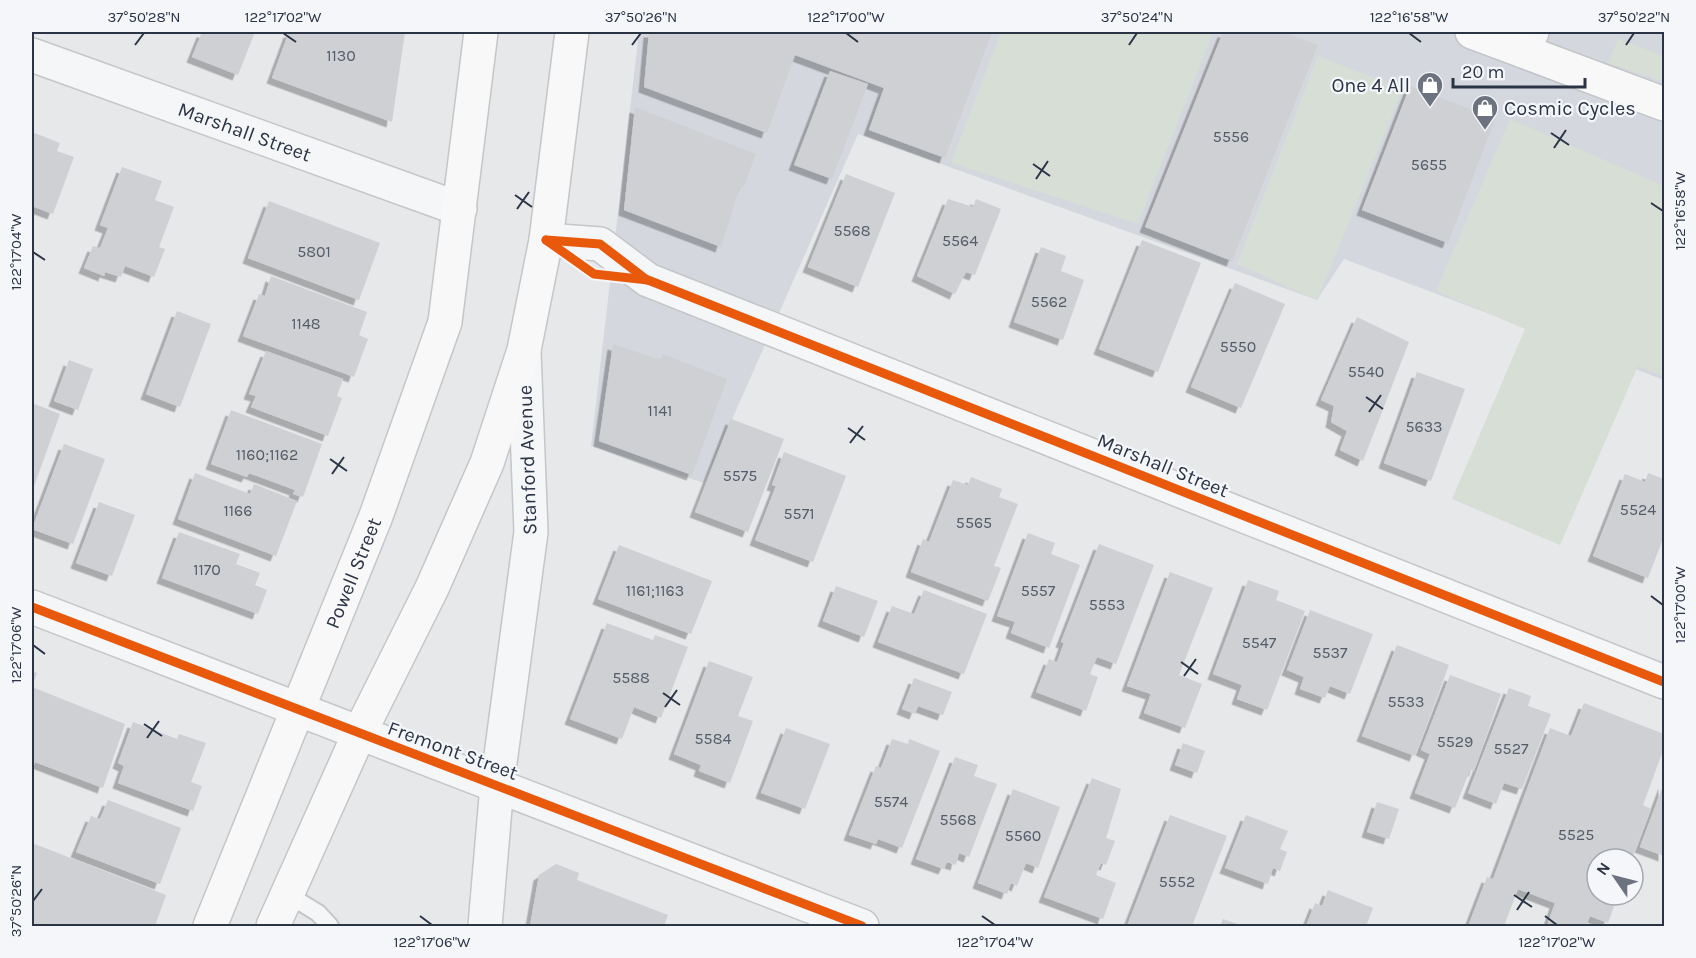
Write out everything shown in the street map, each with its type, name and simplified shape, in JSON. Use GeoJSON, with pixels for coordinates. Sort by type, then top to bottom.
{"type":"FeatureCollection","features":[{"type":"Feature","properties":{"kind":"main road"},"geometry":{"type":"LineString","coordinates":[[460,209],[481,32]]}},
{"type":"Feature","properties":{"kind":"main road","name":"Stanford Avenue"},"geometry":{"type":"LineString","coordinates":[[524,350],[546,240],[572,32]]}},
{"type":"Feature","properties":{"kind":"main road"},"geometry":{"type":"LineString","coordinates":[[1472,32],[1527,41],[1665,104]]}},
{"type":"Feature","properties":{"kind":"main road","name":"Powell Street"},"geometry":{"type":"LineString","coordinates":[[210,927],[376,516],[445,322],[460,209]]}},
{"type":"Feature","properties":{"kind":"main road"},"geometry":{"type":"LineString","coordinates":[[273,927],[359,734],[432,588],[487,463],[524,350]]}},
{"type":"Feature","properties":{"kind":"street","name":"Marshall Street"},"geometry":{"type":"LineString","coordinates":[[32,55],[460,209]]}},
{"type":"Feature","properties":{"kind":"street","name":"Marshall Street"},"geometry":{"type":"LineString","coordinates":[[546,240],[600,244],[648,280],[1665,682]]}},
{"type":"Feature","properties":{"kind":"street","name":"Stanford Avenue"},"geometry":{"type":"LineString","coordinates":[[485,927],[496,785],[531,532],[524,350]]}},
{"type":"Feature","properties":{"kind":"street","name":"Fremont Street"},"geometry":{"type":"LineString","coordinates":[[32,607],[862,927]]}},
{"type":"Feature","properties":{"kind":"lane"},"geometry":{"type":"LineString","coordinates":[[287,894],[318,913],[330,927]]}},
{"type":"Feature","properties":{"kind":"shaded area"},"geometry":{"type":"Polygon","coordinates":[[[639,32],[1664,32],[1664,380],[1344,259],[1317,300],[858,134],[704,483],[591,446],[639,32]]]}},
{"type":"Feature","properties":{"kind":"shaded area"},"geometry":{"type":"Polygon","coordinates":[[[1001,32],[1213,32],[1138,224],[951,163],[1001,32]]]}},
{"type":"Feature","properties":{"kind":"shaded area"},"geometry":{"type":"Polygon","coordinates":[[[1618,39],[1664,56],[1664,82],[1608,63],[1618,39]]]}},
{"type":"Feature","properties":{"kind":"shaded area"},"geometry":{"type":"Polygon","coordinates":[[[1318,56],[1403,89],[1317,300],[1237,264],[1318,56]]]}},
{"type":"Feature","properties":{"kind":"shaded area"},"geometry":{"type":"Polygon","coordinates":[[[1510,119],[1664,186],[1664,377],[1638,366],[1560,545],[1452,499],[1525,329],[1436,291],[1510,119]]]}},
{"type":"Feature","properties":{"kind":"building"},"geometry":{"type":"Polygon","coordinates":[[[202,32],[255,32],[238,75],[192,57],[202,32]]]}},
{"type":"Feature","properties":{"kind":"building"},"geometry":{"type":"Polygon","coordinates":[[[289,32],[405,32],[392,122],[272,78],[289,32]]]}},
{"type":"Feature","properties":{"kind":"building"},"geometry":{"type":"Polygon","coordinates":[[[649,32],[992,32],[945,158],[869,130],[884,88],[795,55],[767,133],[644,87],[649,32]]]}},
{"type":"Feature","properties":{"kind":"building"},"geometry":{"type":"Polygon","coordinates":[[[1223,32],[1283,32],[1318,45],[1232,261],[1145,227],[1223,32]]]}},
{"type":"Feature","properties":{"kind":"building"},"geometry":{"type":"Polygon","coordinates":[[[830,71],[868,84],[832,179],[794,165],[830,71]]]}},
{"type":"Feature","properties":{"kind":"building"},"geometry":{"type":"Polygon","coordinates":[[[1410,86],[1495,119],[1448,243],[1362,210],[1410,86]]]}},
{"type":"Feature","properties":{"kind":"building"},"geometry":{"type":"Polygon","coordinates":[[[635,107],[756,154],[743,188],[740,186],[721,247],[624,210],[635,107]]]}},
{"type":"Feature","properties":{"kind":"building"},"geometry":{"type":"Polygon","coordinates":[[[32,132],[60,143],[57,151],[74,157],[53,214],[32,206],[32,132]]]}},
{"type":"Feature","properties":{"kind":"building"},"geometry":{"type":"Polygon","coordinates":[[[122,167],[162,181],[155,200],[174,207],[159,247],[165,249],[154,277],[125,266],[121,277],[105,272],[104,276],[84,268],[93,246],[100,248],[108,228],[100,225],[122,167]]]}},
{"type":"Feature","properties":{"kind":"building"},"geometry":{"type":"Polygon","coordinates":[[[846,174],[895,193],[858,287],[808,267],[846,174]]]}},
{"type":"Feature","properties":{"kind":"building"},"geometry":{"type":"Polygon","coordinates":[[[948,199],[973,207],[976,199],[1001,209],[975,275],[966,272],[955,294],[917,276],[948,199]]]}},
{"type":"Feature","properties":{"kind":"building"},"geometry":{"type":"Polygon","coordinates":[[[269,201],[380,243],[359,300],[248,258],[269,201]]]}},
{"type":"Feature","properties":{"kind":"building"},"geometry":{"type":"Polygon","coordinates":[[[1142,240],[1201,263],[1158,372],[1099,349],[1142,240]]]}},
{"type":"Feature","properties":{"kind":"building"},"geometry":{"type":"Polygon","coordinates":[[[1041,247],[1066,256],[1061,271],[1084,280],[1063,340],[1014,322],[1041,247]]]}},
{"type":"Feature","properties":{"kind":"building"},"geometry":{"type":"Polygon","coordinates":[[[271,276],[367,312],[359,335],[368,339],[354,377],[243,336],[259,294],[265,296],[271,276]]]}},
{"type":"Feature","properties":{"kind":"building"},"geometry":{"type":"Polygon","coordinates":[[[1235,283],[1285,304],[1241,408],[1191,387],[1235,283]]]}},
{"type":"Feature","properties":{"kind":"building"},"geometry":{"type":"Polygon","coordinates":[[[177,311],[211,324],[180,407],[146,394],[177,311]]]}},
{"type":"Feature","properties":{"kind":"building"},"geometry":{"type":"Polygon","coordinates":[[[1357,317],[1409,342],[1363,461],[1340,450],[1347,431],[1331,422],[1334,406],[1321,400],[1357,317]]]}},
{"type":"Feature","properties":{"kind":"building"},"geometry":{"type":"Polygon","coordinates":[[[613,344],[660,360],[663,354],[727,379],[692,475],[599,441],[613,344]]]}},
{"type":"Feature","properties":{"kind":"building"},"geometry":{"type":"Polygon","coordinates":[[[266,351],[343,379],[337,396],[342,398],[328,436],[251,407],[256,396],[249,394],[266,351]]]}},
{"type":"Feature","properties":{"kind":"building"},"geometry":{"type":"Polygon","coordinates":[[[69,360],[93,369],[78,410],[54,401],[69,360]]]}},
{"type":"Feature","properties":{"kind":"building"},"geometry":{"type":"Polygon","coordinates":[[[1417,372],[1465,389],[1431,481],[1384,463],[1417,372]]]}},
{"type":"Feature","properties":{"kind":"building"},"geometry":{"type":"Polygon","coordinates":[[[32,403],[60,414],[32,492],[32,403]]]}},
{"type":"Feature","properties":{"kind":"building"},"geometry":{"type":"Polygon","coordinates":[[[231,410],[322,444],[303,497],[293,494],[295,490],[249,473],[247,477],[211,464],[231,410]]]}},
{"type":"Feature","properties":{"kind":"building"},"geometry":{"type":"Polygon","coordinates":[[[731,419],[784,439],[748,532],[695,512],[731,419]]]}},
{"type":"Feature","properties":{"kind":"building"},"geometry":{"type":"Polygon","coordinates":[[[64,444],[105,459],[73,544],[32,529],[64,444]]]}},
{"type":"Feature","properties":{"kind":"building"},"geometry":{"type":"Polygon","coordinates":[[[784,452],[846,476],[813,562],[755,540],[776,486],[772,485],[784,452]]]}},
{"type":"Feature","properties":{"kind":"building"},"geometry":{"type":"Polygon","coordinates":[[[195,473],[250,494],[254,484],[297,501],[276,556],[178,519],[195,473]]]}},
{"type":"Feature","properties":{"kind":"building"},"geometry":{"type":"Polygon","coordinates":[[[1648,473],[1664,479],[1664,536],[1648,578],[1593,556],[1625,474],[1645,482],[1648,473]]]}},
{"type":"Feature","properties":{"kind":"building"},"geometry":{"type":"Polygon","coordinates":[[[971,477],[1002,489],[999,497],[1018,504],[994,566],[1001,568],[988,601],[911,572],[923,539],[929,542],[953,480],[968,485],[971,477]]]}},
{"type":"Feature","properties":{"kind":"building"},"geometry":{"type":"Polygon","coordinates":[[[99,502],[135,515],[112,576],[76,563],[99,502]]]}},
{"type":"Feature","properties":{"kind":"building"},"geometry":{"type":"Polygon","coordinates":[[[179,532],[240,554],[236,564],[260,573],[255,585],[267,590],[258,614],[162,578],[179,532]]]}},
{"type":"Feature","properties":{"kind":"building"},"geometry":{"type":"Polygon","coordinates":[[[1028,533],[1055,543],[1051,554],[1080,565],[1049,648],[1011,633],[1015,622],[997,616],[1028,533]]]}},
{"type":"Feature","properties":{"kind":"building"},"geometry":{"type":"Polygon","coordinates":[[[1099,544],[1154,565],[1116,664],[1097,657],[1090,674],[1098,677],[1086,711],[1036,692],[1049,659],[1057,662],[1064,643],[1061,642],[1099,544]]]}},
{"type":"Feature","properties":{"kind":"building"},"geometry":{"type":"Polygon","coordinates":[[[619,545],[712,581],[691,634],[598,599],[619,545]]]}},
{"type":"Feature","properties":{"kind":"building"},"geometry":{"type":"Polygon","coordinates":[[[1170,572],[1213,588],[1179,675],[1202,684],[1185,728],[1144,713],[1151,694],[1127,686],[1170,572]]]}},
{"type":"Feature","properties":{"kind":"building"},"geometry":{"type":"Polygon","coordinates":[[[1248,580],[1279,591],[1276,600],[1305,611],[1267,710],[1237,699],[1242,685],[1213,674],[1248,580]]]}},
{"type":"Feature","properties":{"kind":"building"},"geometry":{"type":"Polygon","coordinates":[[[836,586],[878,601],[864,637],[823,621],[836,586]]]}},
{"type":"Feature","properties":{"kind":"building"},"geometry":{"type":"Polygon","coordinates":[[[924,590],[987,614],[964,674],[878,642],[892,606],[914,614],[924,590]]]}},
{"type":"Feature","properties":{"kind":"building"},"geometry":{"type":"Polygon","coordinates":[[[1310,610],[1373,634],[1350,694],[1330,686],[1325,698],[1300,689],[1304,677],[1287,670],[1310,610]]]}},
{"type":"Feature","properties":{"kind":"building"},"geometry":{"type":"Polygon","coordinates":[[[607,623],[653,640],[655,635],[688,647],[661,718],[634,707],[622,739],[570,719],[607,623]]]}},
{"type":"Feature","properties":{"kind":"building"},"geometry":{"type":"Polygon","coordinates":[[[1397,645],[1449,665],[1415,756],[1362,736],[1397,645]]]}},
{"type":"Feature","properties":{"kind":"building"},"geometry":{"type":"Polygon","coordinates":[[[709,661],[753,677],[738,716],[753,721],[730,783],[699,771],[701,765],[674,754],[709,661]]]}},
{"type":"Feature","properties":{"kind":"building"},"geometry":{"type":"Polygon","coordinates":[[[32,671],[37,673],[32,687],[32,671]]]}},
{"type":"Feature","properties":{"kind":"building"},"geometry":{"type":"Polygon","coordinates":[[[1450,675],[1501,694],[1474,771],[1470,770],[1455,808],[1415,793],[1430,754],[1421,750],[1450,675]]]}},
{"type":"Feature","properties":{"kind":"building"},"geometry":{"type":"Polygon","coordinates":[[[914,678],[952,692],[943,715],[918,706],[915,714],[902,709],[914,678]]]}},
{"type":"Feature","properties":{"kind":"building"},"geometry":{"type":"Polygon","coordinates":[[[32,687],[125,724],[103,788],[35,762],[32,771],[32,687]]]}},
{"type":"Feature","properties":{"kind":"building"},"geometry":{"type":"Polygon","coordinates":[[[1509,688],[1531,696],[1528,706],[1551,714],[1522,789],[1504,783],[1496,804],[1468,793],[1509,688]]]}},
{"type":"Feature","properties":{"kind":"building"},"geometry":{"type":"Polygon","coordinates":[[[1584,703],[1664,734],[1664,748],[1643,805],[1651,809],[1637,847],[1585,847],[1585,907],[1614,907],[1608,923],[1590,916],[1586,926],[1547,926],[1555,903],[1518,889],[1504,926],[1469,924],[1487,877],[1493,879],[1550,728],[1571,736],[1584,703]]]}},
{"type":"Feature","properties":{"kind":"building"},"geometry":{"type":"Polygon","coordinates":[[[133,722],[177,739],[179,734],[206,743],[191,782],[202,786],[193,811],[118,783],[124,766],[118,763],[133,722]]]}},
{"type":"Feature","properties":{"kind":"building"},"geometry":{"type":"Polygon","coordinates":[[[786,728],[830,744],[805,809],[761,793],[786,728]]]}},
{"type":"Feature","properties":{"kind":"building"},"geometry":{"type":"Polygon","coordinates":[[[892,739],[908,744],[909,739],[940,751],[902,848],[878,839],[876,844],[849,835],[876,766],[881,768],[892,739]]]}},
{"type":"Feature","properties":{"kind":"building"},"geometry":{"type":"Polygon","coordinates":[[[1183,743],[1205,751],[1197,773],[1175,765],[1183,743]]]}},
{"type":"Feature","properties":{"kind":"building"},"geometry":{"type":"Polygon","coordinates":[[[955,757],[978,765],[974,776],[997,784],[969,857],[959,853],[956,865],[947,862],[944,869],[916,859],[955,757]]]}},
{"type":"Feature","properties":{"kind":"building"},"geometry":{"type":"Polygon","coordinates":[[[1092,778],[1121,789],[1106,838],[1115,841],[1106,865],[1101,863],[1096,875],[1116,883],[1103,919],[1044,897],[1092,778]]]}},
{"type":"Feature","properties":{"kind":"building"},"geometry":{"type":"Polygon","coordinates":[[[1664,783],[1664,856],[1640,847],[1664,783]]]}},
{"type":"Feature","properties":{"kind":"building"},"geometry":{"type":"Polygon","coordinates":[[[1013,789],[1060,807],[1038,868],[1026,863],[1017,886],[1011,883],[1007,894],[978,883],[1013,789]]]}},
{"type":"Feature","properties":{"kind":"building"},"geometry":{"type":"Polygon","coordinates":[[[108,800],[181,828],[160,884],[76,852],[91,816],[100,819],[108,800]]]}},
{"type":"Feature","properties":{"kind":"building"},"geometry":{"type":"Polygon","coordinates":[[[1377,802],[1399,809],[1389,839],[1367,832],[1377,802]]]}},
{"type":"Feature","properties":{"kind":"building"},"geometry":{"type":"Polygon","coordinates":[[[1170,815],[1227,836],[1192,926],[1127,926],[1170,815]]]}},
{"type":"Feature","properties":{"kind":"building"},"geometry":{"type":"Polygon","coordinates":[[[1246,815],[1288,831],[1280,849],[1287,852],[1280,871],[1273,868],[1268,884],[1225,868],[1246,815]]]}},
{"type":"Feature","properties":{"kind":"building"},"geometry":{"type":"Polygon","coordinates":[[[32,843],[166,895],[155,926],[32,926],[32,843]]]}},
{"type":"Feature","properties":{"kind":"building"},"geometry":{"type":"Polygon","coordinates":[[[556,864],[579,873],[577,880],[668,915],[664,926],[530,926],[539,875],[556,864]]]}},
{"type":"Feature","properties":{"kind":"building"},"geometry":{"type":"Polygon","coordinates":[[[1328,890],[1373,908],[1366,926],[1306,926],[1315,903],[1322,906],[1328,890]]]}},
{"type":"Feature","properties":{"kind":"building"},"geometry":{"type":"Polygon","coordinates":[[[1223,919],[1243,926],[1220,926],[1223,919]]]}},
{"type":"Feature","properties":{"kind":"cycle path"},"geometry":{"type":"LineString","coordinates":[[546,240],[594,274],[648,280],[1664,682]]}},
{"type":"Feature","properties":{"kind":"cycle path"},"geometry":{"type":"LineString","coordinates":[[546,240],[600,244],[647,280]]}},
{"type":"Feature","properties":{"kind":"cycle path"},"geometry":{"type":"LineString","coordinates":[[32,607],[862,926]]}},
{"type":"Feature","properties":{"kind":"place","name":"One 4 All"},"geometry":{"type":"Point","coordinates":[1430,108]}},
{"type":"Feature","properties":{"kind":"place","name":"Cosmic Cycles"},"geometry":{"type":"Point","coordinates":[1485,131]}}]}
